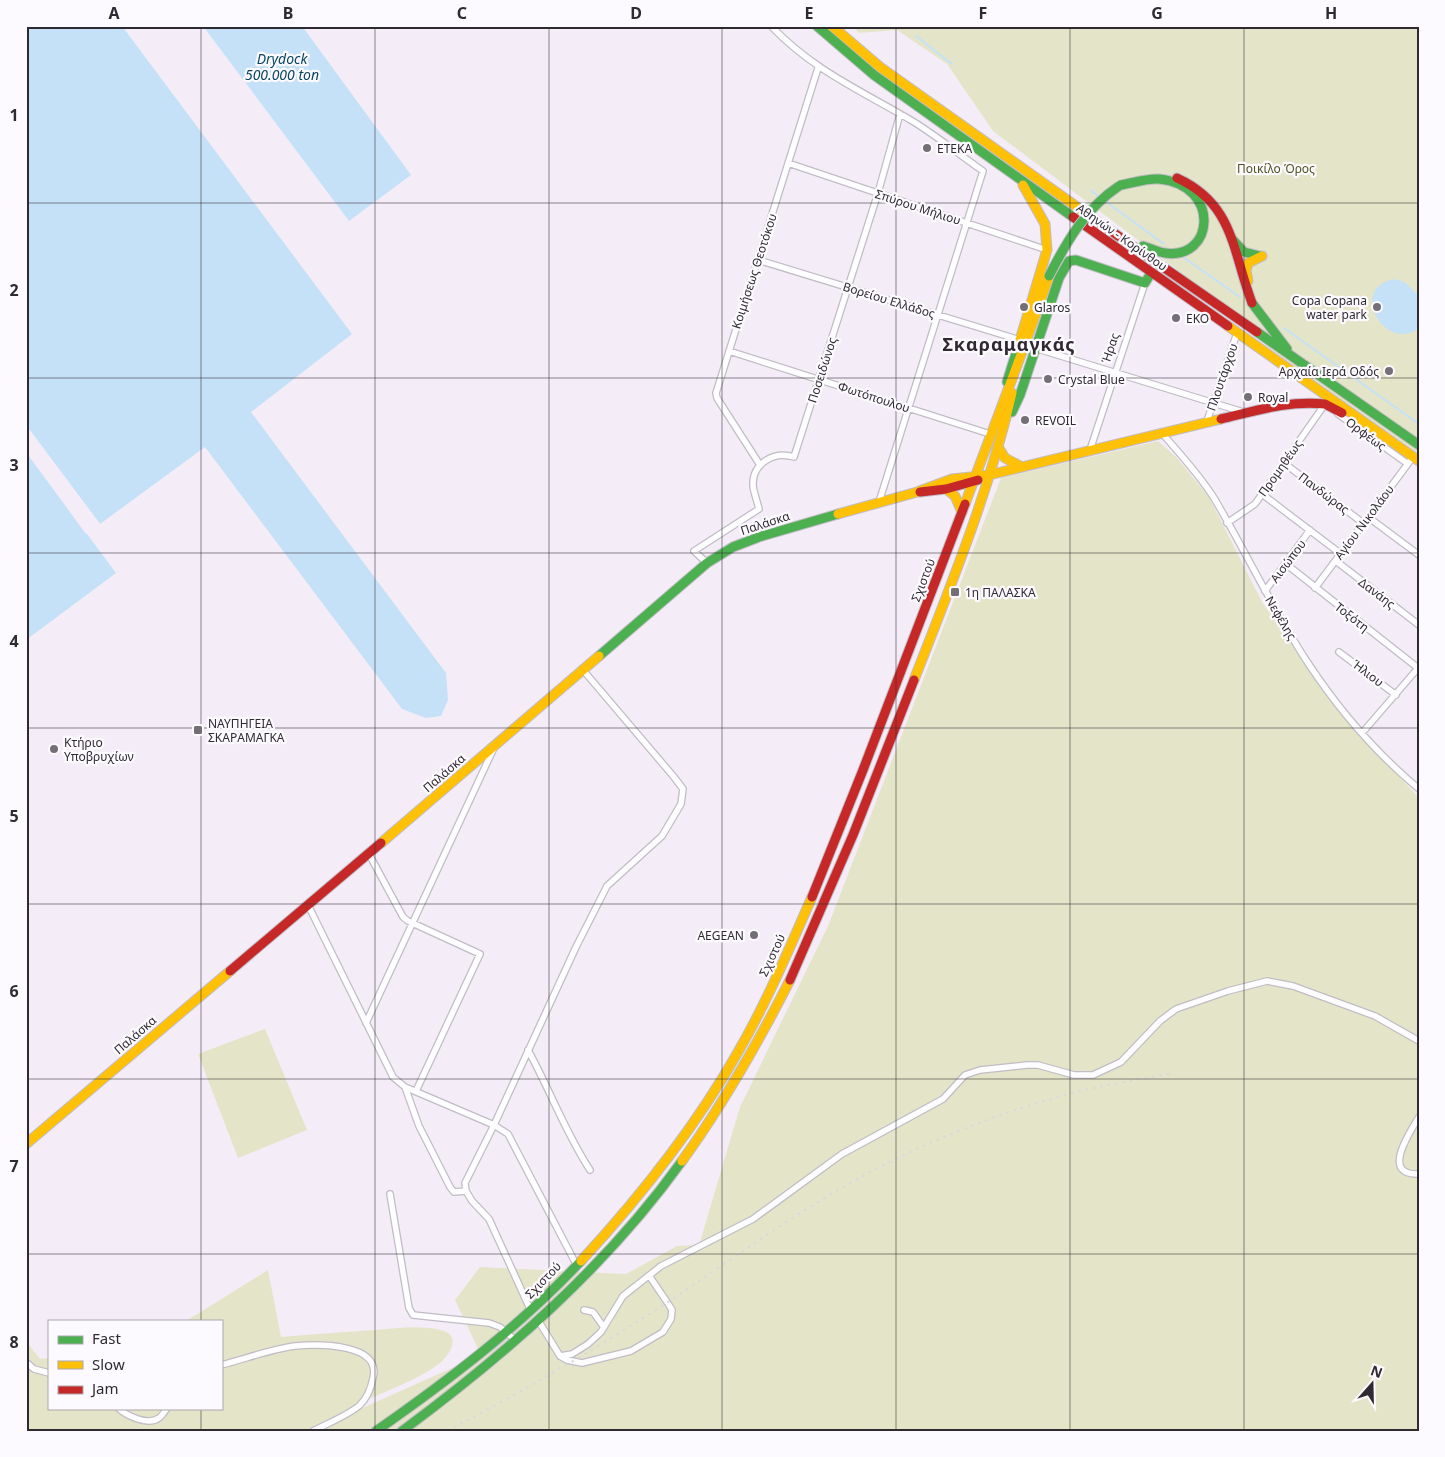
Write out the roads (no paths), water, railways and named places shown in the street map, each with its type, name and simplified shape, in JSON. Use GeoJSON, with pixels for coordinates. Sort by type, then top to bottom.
{"type":"FeatureCollection","features":[{"type":"Feature","properties":{"kind":"main road","name":"Αθηνών - Κορίνθου"},"geometry":{"type":"LineString","coordinates":[[832,26],[880,67],[1419,445]]}},
{"type":"Feature","properties":{"kind":"main road","name":"Αθηνών - Κορίνθου"},"geometry":{"type":"LineString","coordinates":[[817,27],[874,74],[1020,180],[1378,433],[1413,461]]}},
{"type":"Feature","properties":{"kind":"main road"},"geometry":{"type":"LineString","coordinates":[[1120,185],[1136,177],[1156,175],[1187,182],[1205,192],[1215,204],[1230,236],[1244,284],[1252,303],[1292,356]]}},
{"type":"Feature","properties":{"kind":"main road"},"geometry":{"type":"LineString","coordinates":[[1108,228],[1151,250],[1168,255],[1188,250],[1199,240],[1204,231],[1206,221],[1205,210],[1199,198],[1189,189],[1169,181],[1156,179],[1120,185]]}},
{"type":"Feature","properties":{"kind":"main road"},"geometry":{"type":"LineString","coordinates":[[994,423],[1049,241],[1046,224],[1020,180]]}},
{"type":"Feature","properties":{"kind":"main road","name":"Σχιστού"},"geometry":{"type":"LineString","coordinates":[[376,1431],[423,1398],[531,1311],[629,1206],[678,1144],[730,1066],[784,961],[863,773],[994,423],[1016,373],[1049,276],[1063,249],[1084,219],[1106,195],[1120,185]]}},
{"type":"Feature","properties":{"kind":"main road"},"geometry":{"type":"LineString","coordinates":[[1230,236],[1244,252],[1262,256],[1250,261],[1247,267],[1252,303]]}},
{"type":"Feature","properties":{"kind":"main road"},"geometry":{"type":"LineString","coordinates":[[1005,426],[1020,395],[1059,278],[1069,260],[1076,260],[1145,283]]}},
{"type":"Feature","properties":{"kind":"main road","name":"Ήρας"},"geometry":{"type":"LineString","coordinates":[[1145,283],[1151,273]]}},
{"type":"Feature","properties":{"kind":"main road","name":"Σχιστού"},"geometry":{"type":"LineString","coordinates":[[402,1431],[452,1394],[538,1320],[618,1240],[651,1201],[741,1073],[811,934],[876,779],[969,538],[1005,426],[1016,373]]}},
{"type":"Feature","properties":{"kind":"main road","name":"Παλάσκα"},"geometry":{"type":"LineString","coordinates":[[917,492],[929,486],[989,475],[1246,412],[1293,403],[1325,404]]}},
{"type":"Feature","properties":{"kind":"main road"},"geometry":{"type":"LineString","coordinates":[[1325,404],[1378,433]]}},
{"type":"Feature","properties":{"kind":"main road"},"geometry":{"type":"LineString","coordinates":[[998,447],[1006,458],[1022,467]]}},
{"type":"Feature","properties":{"kind":"main road","name":"Παλάσκα"},"geometry":{"type":"LineString","coordinates":[[26,1144],[369,854],[706,563],[733,547],[753,539],[917,492],[946,489],[975,478]]}},
{"type":"Feature","properties":{"kind":"main road"},"geometry":{"type":"LineString","coordinates":[[946,489],[955,496],[962,512]]}},
{"type":"Feature","properties":{"kind":"street"},"geometry":{"type":"LineString","coordinates":[[771,26],[799,54],[818,68],[900,114],[983,171],[879,502]]}},
{"type":"Feature","properties":{"kind":"street","name":"Κοιμήσεως Θεοτόκου"},"geometry":{"type":"LineString","coordinates":[[760,465],[716,397],[818,68]]}},
{"type":"Feature","properties":{"kind":"street","name":"Ποσειδώνος"},"geometry":{"type":"LineString","coordinates":[[760,465],[775,456],[794,457],[878,193],[900,114]]}},
{"type":"Feature","properties":{"kind":"street","name":"Σπύρου Μήλιου"},"geometry":{"type":"LineString","coordinates":[[788,164],[1047,250]]}},
{"type":"Feature","properties":{"kind":"street","name":"Βορείου Ελλάδος"},"geometry":{"type":"LineString","coordinates":[[758,260],[1020,340]]}},
{"type":"Feature","properties":{"kind":"street","name":"Ήρας"},"geometry":{"type":"LineString","coordinates":[[1090,450],[1145,283]]}},
{"type":"Feature","properties":{"kind":"street","name":"Πλουτάρχου"},"geometry":{"type":"LineString","coordinates":[[1207,421],[1237,333]]}},
{"type":"Feature","properties":{"kind":"street"},"geometry":{"type":"LineString","coordinates":[[1035,348],[1213,404],[1246,412]]}},
{"type":"Feature","properties":{"kind":"street","name":"Φωτόπουλου"},"geometry":{"type":"LineString","coordinates":[[729,351],[990,434]]}},
{"type":"Feature","properties":{"kind":"street","name":"Ορφέως"},"geometry":{"type":"LineString","coordinates":[[1325,404],[1413,461]]}},
{"type":"Feature","properties":{"kind":"street","name":"Προμηθέως"},"geometry":{"type":"LineString","coordinates":[[1227,523],[1246,512],[1262,494],[1325,404]]}},
{"type":"Feature","properties":{"kind":"street","name":"Νεφέλης"},"geometry":{"type":"LineString","coordinates":[[1161,432],[1204,484],[1308,662],[1362,734],[1399,772],[1419,789]]}},
{"type":"Feature","properties":{"kind":"street","name":"Αγίου Νικολάου"},"geometry":{"type":"LineString","coordinates":[[1315,588],[1413,461]]}},
{"type":"Feature","properties":{"kind":"street","name":"Πανδώρας"},"geometry":{"type":"LineString","coordinates":[[1284,462],[1363,524]]}},
{"type":"Feature","properties":{"kind":"street"},"geometry":{"type":"LineString","coordinates":[[706,563],[694,551],[759,509],[753,483],[760,465]]}},
{"type":"Feature","properties":{"kind":"street"},"geometry":{"type":"LineString","coordinates":[[1262,494],[1341,554]]}},
{"type":"Feature","properties":{"kind":"street"},"geometry":{"type":"LineString","coordinates":[[1368,517],[1419,555]]}},
{"type":"Feature","properties":{"kind":"street","name":"Αισώπου"},"geometry":{"type":"LineString","coordinates":[[1265,591],[1310,530]]}},
{"type":"Feature","properties":{"kind":"street","name":"Δανάης"},"geometry":{"type":"LineString","coordinates":[[1336,561],[1419,625]]}},
{"type":"Feature","properties":{"kind":"street","name":"Τοξότη"},"geometry":{"type":"LineString","coordinates":[[1286,564],[1418,667]]}},
{"type":"Feature","properties":{"kind":"street","name":"Ήλιου"},"geometry":{"type":"LineString","coordinates":[[1339,652],[1396,695]]}},
{"type":"Feature","properties":{"kind":"street"},"geometry":{"type":"LineString","coordinates":[[1362,734],[1418,667]]}},
{"type":"Feature","properties":{"kind":"street"},"geometry":{"type":"LineString","coordinates":[[531,1311],[489,1219],[475,1204],[466,1190],[465,1183],[494,1125],[576,947],[607,886],[662,836],[684,796],[683,790],[674,777],[583,670]]}},
{"type":"Feature","properties":{"kind":"street"},"geometry":{"type":"LineString","coordinates":[[366,1023],[494,747]]}},
{"type":"Feature","properties":{"kind":"street"},"geometry":{"type":"LineString","coordinates":[[369,854],[402,917],[480,954],[416,1091]]}},
{"type":"Feature","properties":{"kind":"street"},"geometry":{"type":"LineString","coordinates":[[308,904],[393,1078],[405,1087],[494,1125],[508,1134],[576,1264]]}},
{"type":"Feature","properties":{"kind":"street"},"geometry":{"type":"LineString","coordinates":[[560,1356],[579,1350],[600,1332],[623,1296],[650,1277],[661,1266],[753,1219],[842,1154],[943,1099],[962,1076],[980,1070],[1027,1065],[1074,1075],[1093,1074],[1104,1071],[1121,1062],[1160,1021],[1176,1009],[1258,982],[1280,982],[1375,1016],[1419,1041]]}},
{"type":"Feature","properties":{"kind":"street"},"geometry":{"type":"LineString","coordinates":[[528,1050],[547,1084],[570,1139],[590,1170]]}},
{"type":"Feature","properties":{"kind":"street"},"geometry":{"type":"LineString","coordinates":[[405,1087],[419,1126],[450,1187],[454,1192],[466,1190]]}},
{"type":"Feature","properties":{"kind":"street"},"geometry":{"type":"LineString","coordinates":[[1419,1117],[1406,1136],[1399,1163],[1401,1170],[1406,1173],[1419,1174]]}},
{"type":"Feature","properties":{"kind":"street"},"geometry":{"type":"LineString","coordinates":[[390,1194],[410,1312],[417,1317],[489,1322],[500,1327],[514,1340]]}},
{"type":"Feature","properties":{"kind":"street"},"geometry":{"type":"LineString","coordinates":[[538,1320],[560,1356],[567,1360],[582,1363],[631,1351],[663,1332],[671,1319],[672,1310],[650,1277]]}},
{"type":"Feature","properties":{"kind":"street"},"geometry":{"type":"LineString","coordinates":[[584,1310],[593,1312],[603,1326]]}},
{"type":"Feature","properties":{"kind":"street"},"geometry":{"type":"LineString","coordinates":[[222,1365],[295,1346],[337,1347],[364,1354],[371,1358],[374,1365],[374,1373],[365,1398],[352,1411],[313,1431]]}},
{"type":"Feature","properties":{"kind":"street"},"geometry":{"type":"LineString","coordinates":[[26,1362],[34,1369],[48,1373]]}},
{"type":"Feature","properties":{"kind":"street"},"geometry":{"type":"LineString","coordinates":[[120,1410],[126,1415],[149,1421],[159,1419],[166,1410]]}},
{"type":"Feature","properties":{"kind":"water"},"geometry":{"type":"Polygon","coordinates":[[[26,26],[122,26],[352,334],[251,412],[446,673],[448,700],[441,716],[426,718],[402,709],[205,447],[100,524],[26,425],[26,26]]]}},
{"type":"Feature","properties":{"kind":"water","name":"Drydock 500.000 ton"},"geometry":{"type":"Polygon","coordinates":[[[203,26],[302,26],[411,175],[349,221],[203,26]]]}},
{"type":"Feature","properties":{"kind":"water"},"geometry":{"type":"Polygon","coordinates":[[[1394,279],[1405,282],[1419,296],[1419,328],[1407,334],[1395,333],[1384,327],[1376,317],[1373,306],[1373,295],[1380,285],[1394,279]]]}},
{"type":"Feature","properties":{"kind":"water"},"geometry":{"type":"Polygon","coordinates":[[[26,452],[116,573],[26,640],[26,452]]]}},
{"type":"Feature","properties":{"kind":"waterway"},"geometry":{"type":"LineString","coordinates":[[916,36],[952,64]]}},
{"type":"Feature","properties":{"kind":"waterway"},"geometry":{"type":"LineString","coordinates":[[1091,190],[1099,197]]}},
{"type":"Feature","properties":{"kind":"waterway"},"geometry":{"type":"LineString","coordinates":[[1105,201],[1164,244]]}},
{"type":"Feature","properties":{"kind":"waterway"},"geometry":{"type":"LineString","coordinates":[[1183,257],[1240,297]]}},
{"type":"Feature","properties":{"kind":"waterway"},"geometry":{"type":"LineString","coordinates":[[1284,328],[1419,424]]}},
{"type":"Feature","properties":{"kind":"railway"},"geometry":{"type":"LineString","coordinates":[[447,1431],[535,1383],[592,1349],[677,1296],[803,1212],[855,1180],[904,1155],[995,1117],[1065,1095],[1092,1088],[1174,1073]]}},
{"type":"Feature","properties":{"kind":"place","name":"ETEKA"},"geometry":{"type":"Point","coordinates":[927,148]}},
{"type":"Feature","properties":{"kind":"place","name":"Glaros"},"geometry":{"type":"Point","coordinates":[1024,307]}},
{"type":"Feature","properties":{"kind":"place","name":"Copa Copana water park"},"geometry":{"type":"Point","coordinates":[1377,307]}},
{"type":"Feature","properties":{"kind":"place","name":"EKO"},"geometry":{"type":"Point","coordinates":[1176,318]}},
{"type":"Feature","properties":{"kind":"place","name":"Αρχαία Ιερά Οδός"},"geometry":{"type":"Point","coordinates":[1389,371]}},
{"type":"Feature","properties":{"kind":"place","name":"Crystal Blue"},"geometry":{"type":"Point","coordinates":[1048,379]}},
{"type":"Feature","properties":{"kind":"place","name":"Royal"},"geometry":{"type":"Point","coordinates":[1248,397]}},
{"type":"Feature","properties":{"kind":"place","name":"REVOIL"},"geometry":{"type":"Point","coordinates":[1025,420]}},
{"type":"Feature","properties":{"kind":"place","name":"1η ΠΑΛΑΣΚΑ"},"geometry":{"type":"Point","coordinates":[955,592]}},
{"type":"Feature","properties":{"kind":"place","name":"ΝΑΥΠΗΓΕΙΑ ΣΚΑΡΑΜΑΓΚΑ"},"geometry":{"type":"Point","coordinates":[198,730]}},
{"type":"Feature","properties":{"kind":"place","name":"Κτήριο Υποβρυχίων"},"geometry":{"type":"Point","coordinates":[54,749]}},
{"type":"Feature","properties":{"kind":"place","name":"AEGEAN"},"geometry":{"type":"Point","coordinates":[754,935]}},
{"type":"Feature","properties":{"kind":"district","name":"Σκαραμαγκάς"},"geometry":{"type":"Point","coordinates":[1009,344]}},
{"type":"Feature","properties":{"kind":"park label","name":"Ποικίλο Όρος"},"geometry":{"type":"Point","coordinates":[1276,168]}}]}
